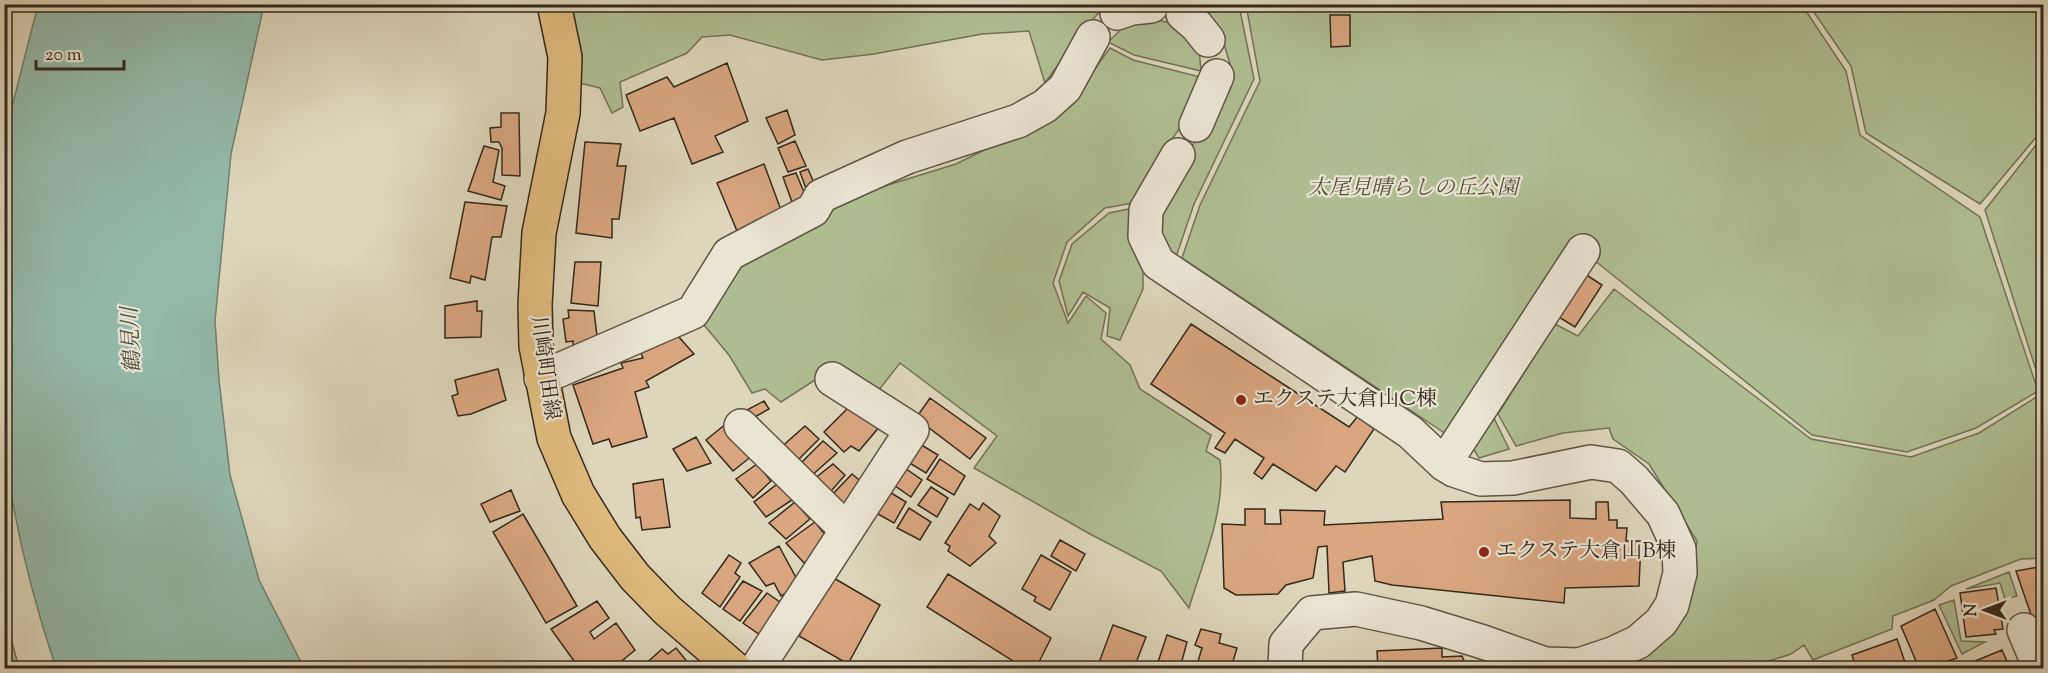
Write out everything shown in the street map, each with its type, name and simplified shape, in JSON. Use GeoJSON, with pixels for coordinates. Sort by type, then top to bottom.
{"type":"FeatureCollection","features":[{"type":"Feature","properties":{"kind":"main road","name":"川崎町田線"},"geometry":{"type":"LineString","coordinates":[[554,4],[565,57],[563,113],[539,233],[536,305],[536,346],[554,438],[578,494],[605,538],[634,577],[667,610],[724,660]]}},
{"type":"Feature","properties":{"kind":"street"},"geometry":{"type":"LineString","coordinates":[[1117,13],[1132,8],[1151,6]]}},
{"type":"Feature","properties":{"kind":"street"},"geometry":{"type":"LineString","coordinates":[[1183,14],[1208,40]]}},
{"type":"Feature","properties":{"kind":"street"},"geometry":{"type":"LineString","coordinates":[[541,378],[693,312],[729,254],[813,210],[821,196],[907,157],[1018,121],[1045,106],[1065,88],[1093,37]]}},
{"type":"Feature","properties":{"kind":"street"},"geometry":{"type":"LineString","coordinates":[[1196,125],[1217,76]]}},
{"type":"Feature","properties":{"kind":"street"},"geometry":{"type":"LineString","coordinates":[[1178,155],[1146,210],[1145,236],[1158,263],[1410,432],[1444,464],[1454,470],[1481,479],[1513,478],[1591,462],[1618,465],[1663,514],[1679,549],[1680,573],[1672,605],[1661,621],[1638,642],[1579,665],[1545,664],[1421,623],[1356,609],[1312,614],[1287,644],[1285,669]]}},
{"type":"Feature","properties":{"kind":"street"},"geometry":{"type":"LineString","coordinates":[[1444,464],[1583,251]]}},
{"type":"Feature","properties":{"kind":"street"},"geometry":{"type":"LineString","coordinates":[[724,660],[755,669],[912,430],[832,379]]}},
{"type":"Feature","properties":{"kind":"street"},"geometry":{"type":"LineString","coordinates":[[741,426],[848,530]]}},
{"type":"Feature","properties":{"kind":"street"},"geometry":{"type":"LineString","coordinates":[[2024,630],[2040,669]]}},
{"type":"Feature","properties":{"kind":"green space"},"geometry":{"type":"Polygon","coordinates":[[[577,4],[1106,5],[1083,30],[1045,83],[1029,31],[982,34],[874,54],[822,60],[730,35],[702,37],[687,53],[620,82],[623,107],[612,113],[600,88],[579,83],[571,9],[577,4]]]}},
{"type":"Feature","properties":{"kind":"green space"},"geometry":{"type":"Polygon","coordinates":[[[1196,5],[1239,5],[1254,79],[1194,204],[1177,254],[1158,251],[1156,211],[1219,98],[1231,67],[1222,38],[1208,12],[1196,5]]]}},
{"type":"Feature","properties":{"kind":"green space","name":"太尾見晴らしの丘公園"},"geometry":{"type":"Polygon","coordinates":[[[1246,5],[1802,5],[1846,71],[1860,135],[1980,217],[2038,391],[1976,428],[1907,452],[1812,435],[1589,256],[1467,448],[1182,258],[1200,205],[1260,81],[1246,5]]]}},
{"type":"Feature","properties":{"kind":"green space"},"geometry":{"type":"Polygon","coordinates":[[[1809,5],[2043,5],[2043,129],[1980,204],[1866,133],[1851,66],[1809,5]]]}},
{"type":"Feature","properties":{"kind":"green space"},"geometry":{"type":"Polygon","coordinates":[[[1150,18],[1178,25],[1199,49],[1201,71],[1134,55],[1108,42],[1129,22],[1150,18]]]}},
{"type":"Feature","properties":{"kind":"green space"},"geometry":{"type":"Polygon","coordinates":[[[1110,48],[1133,60],[1204,78],[1197,103],[1166,148],[1138,202],[1105,208],[1067,242],[1053,283],[1068,323],[1086,296],[1106,313],[1101,339],[1130,365],[1140,389],[1211,435],[1206,451],[1220,460],[1220,498],[1212,535],[1189,608],[1161,571],[1090,534],[974,468],[997,436],[900,363],[875,395],[832,369],[781,402],[765,389],[752,393],[729,355],[699,319],[739,262],[833,202],[956,164],[1041,122],[1092,73],[1110,48]]]}},
{"type":"Feature","properties":{"kind":"green space"},"geometry":{"type":"Polygon","coordinates":[[[2043,136],[2043,392],[1985,210],[2043,136]]]}},
{"type":"Feature","properties":{"kind":"green space"},"geometry":{"type":"Polygon","coordinates":[[[1134,208],[1143,261],[1143,289],[1120,340],[1107,336],[1110,308],[1083,292],[1068,316],[1059,281],[1072,244],[1109,213],[1134,208]]]}},
{"type":"Feature","properties":{"kind":"green space"},"geometry":{"type":"Polygon","coordinates":[[[1614,289],[1811,439],[1911,457],[1979,433],[2043,393],[2043,558],[2021,559],[1951,586],[1934,600],[1893,616],[1892,629],[1813,660],[1804,645],[1791,654],[1747,668],[1610,668],[1672,635],[1688,596],[1697,541],[1649,464],[1613,439],[1609,428],[1563,433],[1516,446],[1498,414],[1555,324],[1578,336],[1614,289]]]}},
{"type":"Feature","properties":{"kind":"green space"},"geometry":{"type":"Polygon","coordinates":[[[1494,418],[1509,449],[1479,458],[1473,448],[1494,418]]]}},
{"type":"Feature","properties":{"kind":"green space"},"geometry":{"type":"Polygon","coordinates":[[[2009,572],[2017,596],[2005,599],[2000,583],[1966,589],[2009,572]]]}},
{"type":"Feature","properties":{"kind":"green space"},"geometry":{"type":"Polygon","coordinates":[[[1954,600],[1961,641],[1985,642],[1962,654],[1939,605],[1954,600]]]}},
{"type":"Feature","properties":{"kind":"green space"},"geometry":{"type":"Polygon","coordinates":[[[8,628],[19,668],[5,668],[5,629],[8,628]]]}},
{"type":"Feature","properties":{"kind":"water","name":"鶴見川"},"geometry":{"type":"Polygon","coordinates":[[[38,5],[264,5],[231,154],[215,321],[230,475],[259,580],[304,668],[56,668],[25,559],[4,448],[5,134],[38,5]]]}},
{"type":"Feature","properties":{"kind":"building"},"geometry":{"type":"Polygon","coordinates":[[[1330,15],[1350,15],[1350,46],[1331,47],[1330,15]]]}},
{"type":"Feature","properties":{"kind":"building"},"geometry":{"type":"Polygon","coordinates":[[[727,63],[748,121],[715,136],[723,152],[692,164],[674,118],[640,131],[626,95],[667,77],[674,87],[727,63]]]}},
{"type":"Feature","properties":{"kind":"building"},"geometry":{"type":"Polygon","coordinates":[[[787,110],[795,135],[778,144],[766,118],[787,110]]]}},
{"type":"Feature","properties":{"kind":"building"},"geometry":{"type":"Polygon","coordinates":[[[501,113],[519,113],[520,176],[502,175],[502,148],[499,142],[491,142],[490,128],[501,127],[501,113]]]}},
{"type":"Feature","properties":{"kind":"building"},"geometry":{"type":"Polygon","coordinates":[[[795,141],[806,166],[788,172],[778,148],[795,141]]]}},
{"type":"Feature","properties":{"kind":"building"},"geometry":{"type":"Polygon","coordinates":[[[585,142],[621,144],[617,166],[626,166],[619,219],[612,219],[612,238],[576,233],[585,142]]]}},
{"type":"Feature","properties":{"kind":"building"},"geometry":{"type":"Polygon","coordinates":[[[484,146],[499,150],[493,182],[505,186],[501,200],[468,191],[484,146]]]}},
{"type":"Feature","properties":{"kind":"building"},"geometry":{"type":"Polygon","coordinates":[[[764,164],[781,210],[737,231],[717,183],[764,164]]]}},
{"type":"Feature","properties":{"kind":"building"},"geometry":{"type":"Polygon","coordinates":[[[808,169],[817,190],[808,194],[800,172],[808,169]]]}},
{"type":"Feature","properties":{"kind":"building"},"geometry":{"type":"Polygon","coordinates":[[[796,173],[806,197],[792,202],[783,177],[796,173]]]}},
{"type":"Feature","properties":{"kind":"building"},"geometry":{"type":"Polygon","coordinates":[[[465,202],[507,206],[501,237],[492,237],[485,280],[471,276],[470,283],[450,278],[465,202]]]}},
{"type":"Feature","properties":{"kind":"building"},"geometry":{"type":"Polygon","coordinates":[[[575,262],[601,262],[598,306],[571,303],[575,262]]]}},
{"type":"Feature","properties":{"kind":"building"},"geometry":{"type":"Polygon","coordinates":[[[1585,274],[1602,285],[1575,327],[1557,316],[1585,274]]]}},
{"type":"Feature","properties":{"kind":"building"},"geometry":{"type":"Polygon","coordinates":[[[477,301],[477,311],[482,311],[481,337],[445,338],[445,306],[477,301]]]}},
{"type":"Feature","properties":{"kind":"building"},"geometry":{"type":"Polygon","coordinates":[[[568,310],[594,311],[598,345],[573,347],[573,341],[566,342],[563,319],[569,318],[568,310]]]}},
{"type":"Feature","properties":{"kind":"building","name":"エクステ大倉山C棟"},"geometry":{"type":"Polygon","coordinates":[[[1191,324],[1349,427],[1358,416],[1374,429],[1345,472],[1336,466],[1316,491],[1273,464],[1262,479],[1254,473],[1264,458],[1235,439],[1225,453],[1215,448],[1225,433],[1151,384],[1191,324]]]}},
{"type":"Feature","properties":{"kind":"building"},"geometry":{"type":"Polygon","coordinates":[[[678,336],[694,354],[646,381],[649,387],[635,392],[647,437],[612,447],[609,439],[593,444],[573,385],[623,368],[621,363],[643,358],[641,353],[678,336]]]}},
{"type":"Feature","properties":{"kind":"building"},"geometry":{"type":"Polygon","coordinates":[[[498,369],[506,400],[471,414],[458,416],[452,396],[458,394],[455,380],[498,369]]]}},
{"type":"Feature","properties":{"kind":"building"},"geometry":{"type":"Polygon","coordinates":[[[930,398],[986,438],[970,459],[916,418],[930,398]]]}},
{"type":"Feature","properties":{"kind":"building"},"geometry":{"type":"Polygon","coordinates":[[[764,401],[769,409],[751,419],[745,411],[764,401]]]}},
{"type":"Feature","properties":{"kind":"building"},"geometry":{"type":"Polygon","coordinates":[[[852,404],[880,426],[859,451],[851,446],[844,452],[824,432],[852,404]]]}},
{"type":"Feature","properties":{"kind":"building"},"geometry":{"type":"Polygon","coordinates":[[[727,423],[753,455],[733,471],[706,440],[727,423]]]}},
{"type":"Feature","properties":{"kind":"building"},"geometry":{"type":"Polygon","coordinates":[[[805,426],[819,439],[793,465],[777,451],[805,426]]]}},
{"type":"Feature","properties":{"kind":"building"},"geometry":{"type":"Polygon","coordinates":[[[696,437],[711,463],[687,471],[673,449],[696,437]]]}},
{"type":"Feature","properties":{"kind":"building"},"geometry":{"type":"Polygon","coordinates":[[[823,441],[837,453],[810,477],[798,466],[823,441]]]}},
{"type":"Feature","properties":{"kind":"building"},"geometry":{"type":"Polygon","coordinates":[[[915,441],[938,455],[926,473],[903,459],[915,441]]]}},
{"type":"Feature","properties":{"kind":"building"},"geometry":{"type":"Polygon","coordinates":[[[940,459],[965,476],[954,495],[927,479],[940,459]]]}},
{"type":"Feature","properties":{"kind":"building"},"geometry":{"type":"Polygon","coordinates":[[[757,464],[771,481],[753,498],[736,479],[757,464]]]}},
{"type":"Feature","properties":{"kind":"building"},"geometry":{"type":"Polygon","coordinates":[[[833,464],[845,475],[826,497],[809,483],[833,464]]]}},
{"type":"Feature","properties":{"kind":"building"},"geometry":{"type":"Polygon","coordinates":[[[899,464],[922,480],[911,497],[888,481],[899,464]]]}},
{"type":"Feature","properties":{"kind":"building"},"geometry":{"type":"Polygon","coordinates":[[[852,474],[864,484],[839,511],[827,500],[852,474]]]}},
{"type":"Feature","properties":{"kind":"building"},"geometry":{"type":"Polygon","coordinates":[[[663,479],[670,527],[642,530],[640,517],[636,518],[633,484],[663,479]]]}},
{"type":"Feature","properties":{"kind":"building"},"geometry":{"type":"Polygon","coordinates":[[[781,481],[795,498],[766,517],[754,502],[781,481]]]}},
{"type":"Feature","properties":{"kind":"building"},"geometry":{"type":"Polygon","coordinates":[[[931,487],[948,498],[937,517],[918,505],[931,487]]]}},
{"type":"Feature","properties":{"kind":"building"},"geometry":{"type":"Polygon","coordinates":[[[883,488],[906,502],[894,523],[869,509],[883,488]]]}},
{"type":"Feature","properties":{"kind":"building"},"geometry":{"type":"Polygon","coordinates":[[[511,490],[520,511],[490,522],[481,504],[511,490]]]}},
{"type":"Feature","properties":{"kind":"building","name":"エクステ大倉山B棟"},"geometry":{"type":"Polygon","coordinates":[[[1570,500],[1570,518],[1596,519],[1596,502],[1608,502],[1609,520],[1617,520],[1617,528],[1627,528],[1626,541],[1641,541],[1639,586],[1565,588],[1564,603],[1392,585],[1375,581],[1372,556],[1343,562],[1345,591],[1329,593],[1327,546],[1318,547],[1313,578],[1286,585],[1278,594],[1236,595],[1224,588],[1222,524],[1245,525],[1245,509],[1265,509],[1265,524],[1281,524],[1280,510],[1325,511],[1324,525],[1443,519],[1441,502],[1570,500]]]}},
{"type":"Feature","properties":{"kind":"building"},"geometry":{"type":"Polygon","coordinates":[[[795,502],[810,519],[786,539],[769,523],[795,502]]]}},
{"type":"Feature","properties":{"kind":"building"},"geometry":{"type":"Polygon","coordinates":[[[983,503],[1000,516],[989,536],[996,543],[970,566],[948,551],[950,546],[945,543],[970,504],[979,510],[983,503]]]}},
{"type":"Feature","properties":{"kind":"building"},"geometry":{"type":"Polygon","coordinates":[[[909,508],[931,522],[920,540],[897,528],[909,508]]]}},
{"type":"Feature","properties":{"kind":"building"},"geometry":{"type":"Polygon","coordinates":[[[523,514],[577,606],[546,623],[493,532],[523,514]]]}},
{"type":"Feature","properties":{"kind":"building"},"geometry":{"type":"Polygon","coordinates":[[[815,522],[830,541],[804,563],[786,543],[815,522]]]}},
{"type":"Feature","properties":{"kind":"building"},"geometry":{"type":"Polygon","coordinates":[[[1060,540],[1085,554],[1076,571],[1051,556],[1060,540]]]}},
{"type":"Feature","properties":{"kind":"building"},"geometry":{"type":"Polygon","coordinates":[[[779,546],[800,585],[781,596],[774,583],[766,586],[749,563],[779,546]]]}},
{"type":"Feature","properties":{"kind":"building"},"geometry":{"type":"Polygon","coordinates":[[[729,555],[741,563],[735,573],[740,577],[720,607],[702,593],[729,555]]]}},
{"type":"Feature","properties":{"kind":"building"},"geometry":{"type":"Polygon","coordinates":[[[1041,555],[1071,572],[1050,610],[1034,601],[1036,597],[1022,589],[1041,555]]]}},
{"type":"Feature","properties":{"kind":"building"},"geometry":{"type":"Polygon","coordinates":[[[2044,566],[2044,630],[2037,632],[2016,571],[2044,566]]]}},
{"type":"Feature","properties":{"kind":"building"},"geometry":{"type":"Polygon","coordinates":[[[948,574],[1051,638],[1036,668],[1024,668],[927,607],[948,574]]]}},
{"type":"Feature","properties":{"kind":"building"},"geometry":{"type":"Polygon","coordinates":[[[832,577],[880,605],[848,664],[799,636],[832,577]]]}},
{"type":"Feature","properties":{"kind":"building"},"geometry":{"type":"Polygon","coordinates":[[[743,581],[762,591],[740,621],[723,609],[743,581]]]}},
{"type":"Feature","properties":{"kind":"building"},"geometry":{"type":"Polygon","coordinates":[[[1996,588],[2003,629],[1994,630],[1996,634],[1966,637],[1960,593],[1996,588]]]}},
{"type":"Feature","properties":{"kind":"building"},"geometry":{"type":"Polygon","coordinates":[[[767,593],[784,605],[763,637],[743,623],[767,593]]]}},
{"type":"Feature","properties":{"kind":"building"},"geometry":{"type":"Polygon","coordinates":[[[597,601],[609,618],[590,632],[594,639],[616,623],[635,650],[613,668],[579,668],[551,629],[597,601]]]}},
{"type":"Feature","properties":{"kind":"building"},"geometry":{"type":"Polygon","coordinates":[[[1935,609],[1957,658],[1928,668],[1919,668],[1901,626],[1935,609]]]}},
{"type":"Feature","properties":{"kind":"building"},"geometry":{"type":"Polygon","coordinates":[[[1113,625],[1146,637],[1134,668],[1097,668],[1113,625]]]}},
{"type":"Feature","properties":{"kind":"building"},"geometry":{"type":"Polygon","coordinates":[[[1201,629],[1221,634],[1219,643],[1237,648],[1231,668],[1196,668],[1202,648],[1195,645],[1201,629]]]}},
{"type":"Feature","properties":{"kind":"building"},"geometry":{"type":"Polygon","coordinates":[[[1167,635],[1187,642],[1180,668],[1156,668],[1167,635]]]}},
{"type":"Feature","properties":{"kind":"building"},"geometry":{"type":"Polygon","coordinates":[[[1897,639],[1907,668],[1856,668],[1852,655],[1897,639]]]}},
{"type":"Feature","properties":{"kind":"building"},"geometry":{"type":"Polygon","coordinates":[[[676,648],[690,665],[686,668],[641,668],[662,649],[668,654],[676,648]]]}},
{"type":"Feature","properties":{"kind":"building"},"geometry":{"type":"Polygon","coordinates":[[[1442,648],[1442,657],[1462,656],[1467,668],[1378,668],[1377,651],[1442,648]]]}},
{"type":"Feature","properties":{"kind":"building"},"geometry":{"type":"Polygon","coordinates":[[[2002,650],[2010,668],[1970,668],[1968,664],[2002,650]]]}},
{"type":"Feature","properties":{"kind":"place","name":"エクステ大倉山C棟"},"geometry":{"type":"Point","coordinates":[1241,400]}},
{"type":"Feature","properties":{"kind":"place","name":"エクステ大倉山B棟"},"geometry":{"type":"Point","coordinates":[1484,552]}}]}
